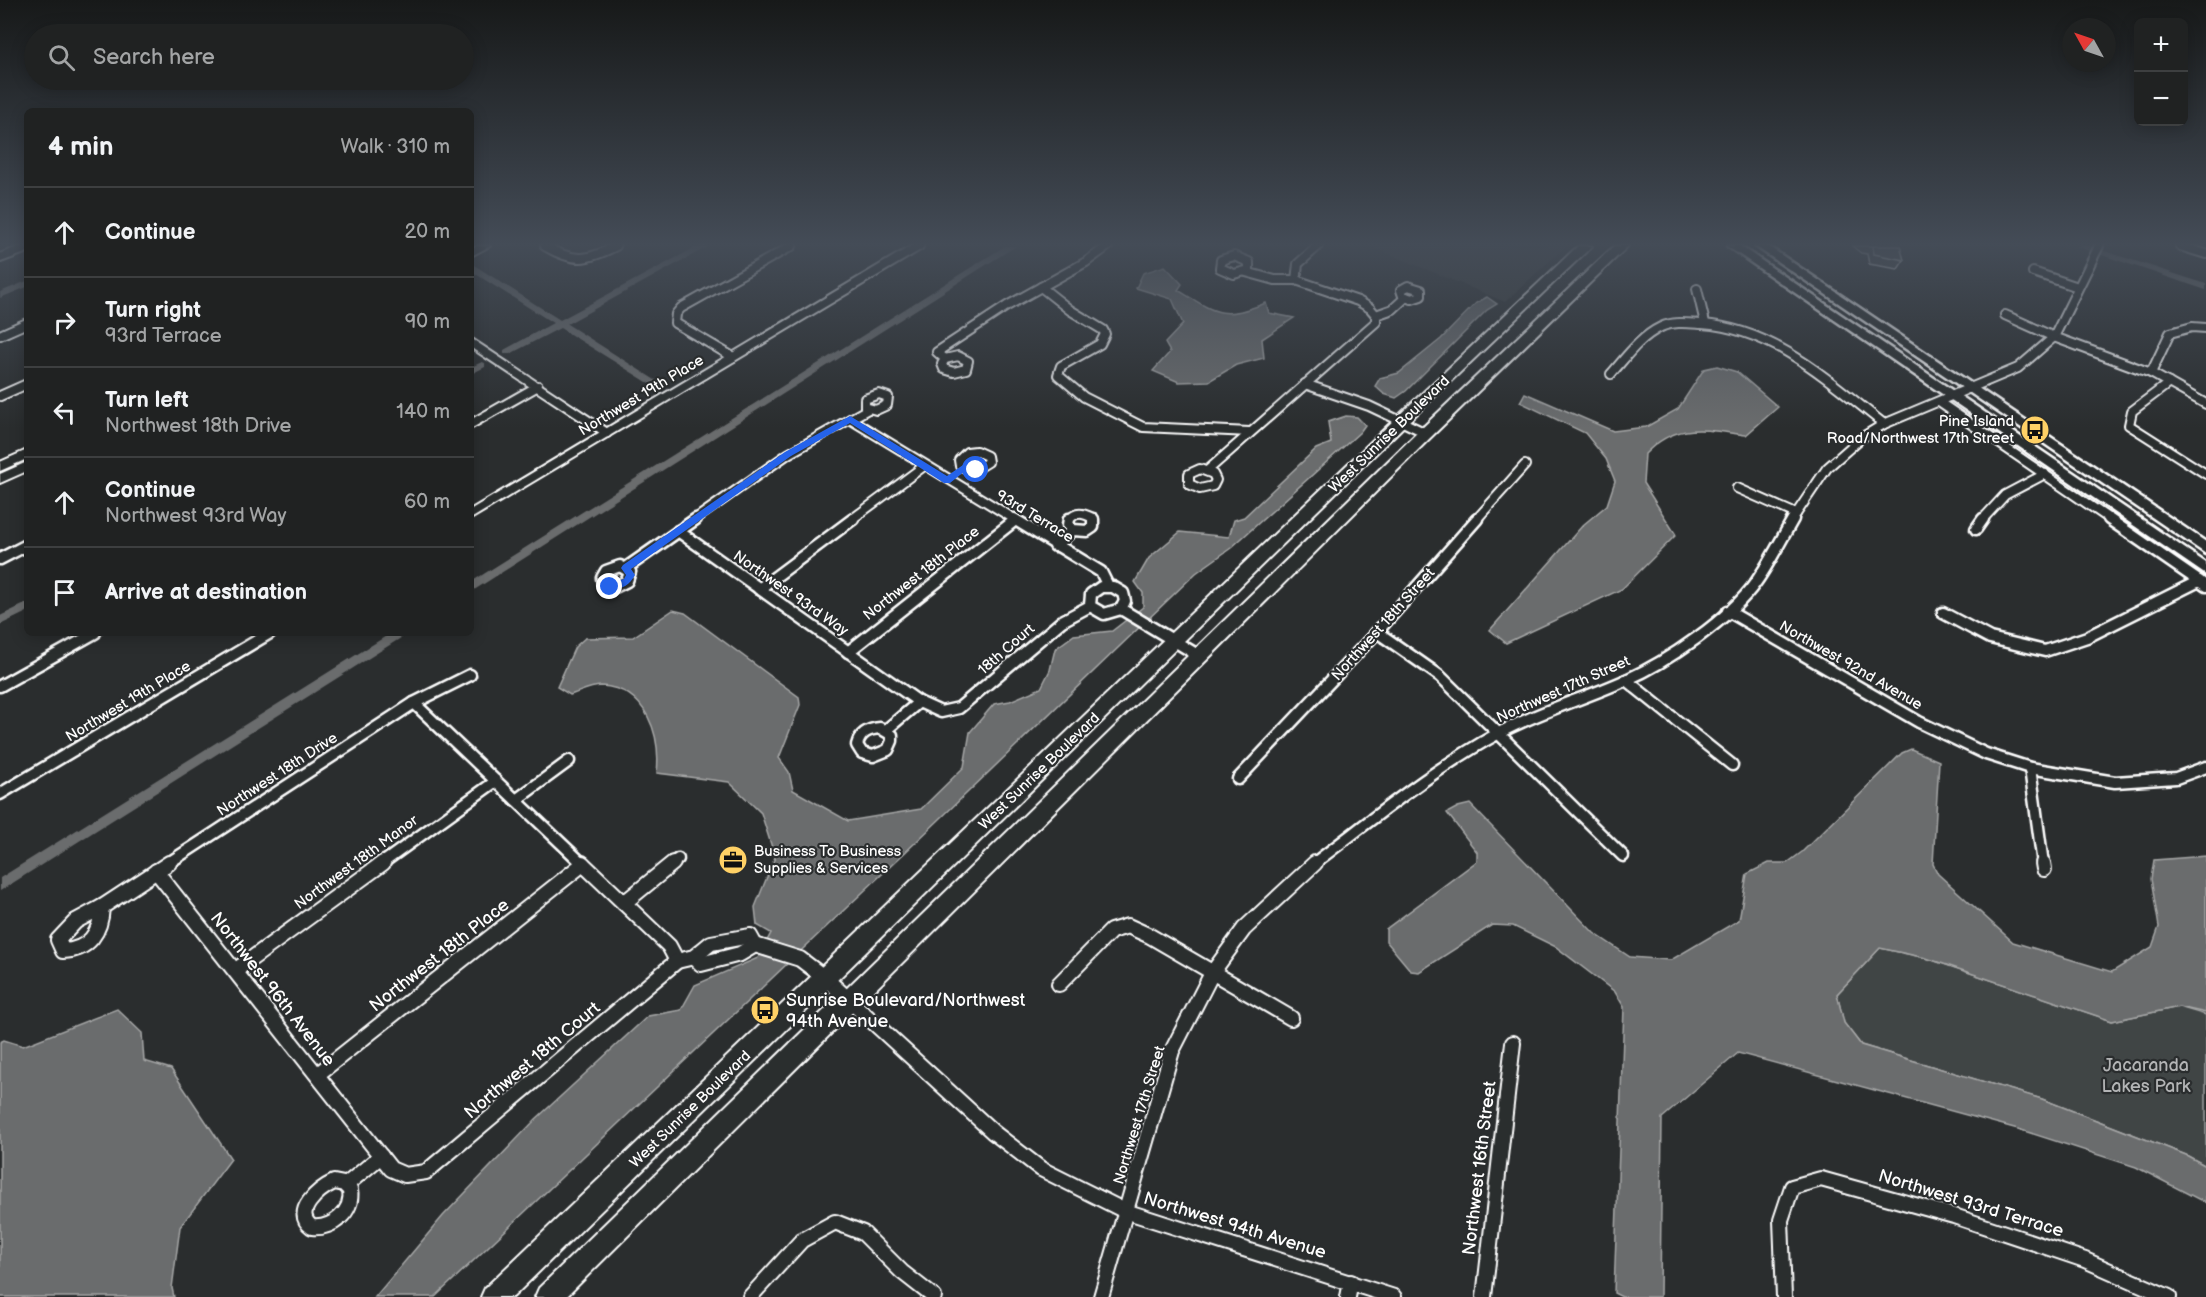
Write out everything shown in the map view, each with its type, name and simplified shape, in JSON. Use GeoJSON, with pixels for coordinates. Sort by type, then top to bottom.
{"type":"FeatureCollection","features":[{"type":"Feature","properties":{"kind":"highway","name":"West Sunrise Boulevard"},"geometry":{"type":"LineString","coordinates":[[494,1297],[1522,307]]}},
{"type":"Feature","properties":{"kind":"highway","name":"West Sunrise Boulevard"},"geometry":{"type":"LineString","coordinates":[[548,1297],[1201,657],[1426,433],[1559,307]]}},
{"type":"Feature","properties":{"kind":"main road"},"geometry":{"type":"LineString","coordinates":[[1817,307],[2204,579]]}},
{"type":"Feature","properties":{"kind":"main road"},"geometry":{"type":"LineString","coordinates":[[1849,307],[2206,549]]}},
{"type":"Feature","properties":{"kind":"street"},"geometry":{"type":"LineString","coordinates":[[684,307],[676,314],[675,323],[733,357]]}},
{"type":"Feature","properties":{"kind":"street","name":"Northwest 19th Place"},"geometry":{"type":"LineString","coordinates":[[474,512],[818,307]]}},
{"type":"Feature","properties":{"kind":"street"},"geometry":{"type":"LineString","coordinates":[[945,359],[936,352],[1006,307]]}},
{"type":"Feature","properties":{"kind":"street"},"geometry":{"type":"LineString","coordinates":[[1066,307],[1103,330],[1105,334],[1100,344],[1061,366],[1058,375],[1065,385],[1126,421],[1143,427],[1250,432]]}},
{"type":"Feature","properties":{"kind":"street"},"geometry":{"type":"LineString","coordinates":[[1207,471],[1376,322],[1376,315],[1367,307]]}},
{"type":"Feature","properties":{"kind":"street"},"geometry":{"type":"LineString","coordinates":[[1376,315],[1395,307]]}},
{"type":"Feature","properties":{"kind":"street"},"geometry":{"type":"LineString","coordinates":[[1701,307],[1705,322]]}},
{"type":"Feature","properties":{"kind":"street","name":"Northwest 17th Street"},"geometry":{"type":"LineString","coordinates":[[1101,1297],[1172,1051],[1212,973],[1244,929],[1304,871],[1446,765],[1499,733],[1546,711],[1626,680],[1678,651],[1728,611],[1755,583],[1796,514],[1827,468],[1861,438],[1884,424],[2018,368],[2054,337],[2069,307]]}},
{"type":"Feature","properties":{"kind":"street"},"geometry":{"type":"LineString","coordinates":[[2005,315],[2054,337],[2151,373],[2206,404]]}},
{"type":"Feature","properties":{"kind":"street"},"geometry":{"type":"LineString","coordinates":[[1611,374],[1643,338],[1661,327],[1674,323],[1705,322],[1756,335],[1782,347],[1884,424]]}},
{"type":"Feature","properties":{"kind":"street"},"geometry":{"type":"LineString","coordinates":[[0,334],[24,324]]}},
{"type":"Feature","properties":{"kind":"street"},"geometry":{"type":"LineString","coordinates":[[2151,373],[2170,333],[2192,327],[2206,328]]}},
{"type":"Feature","properties":{"kind":"street"},"geometry":{"type":"LineString","coordinates":[[474,345],[607,433]]}},
{"type":"Feature","properties":{"kind":"street"},"geometry":{"type":"LineString","coordinates":[[2169,383],[2132,411],[2129,425],[2206,474]]}},
{"type":"Feature","properties":{"kind":"street"},"geometry":{"type":"LineString","coordinates":[[1305,384],[1370,406],[1426,433]]}},
{"type":"Feature","properties":{"kind":"street"},"geometry":{"type":"LineString","coordinates":[[0,396],[24,385]]}},
{"type":"Feature","properties":{"kind":"street"},"geometry":{"type":"LineString","coordinates":[[474,422],[538,386]]}},
{"type":"Feature","properties":{"kind":"street"},"geometry":{"type":"LineString","coordinates":[[1946,399],[2045,474],[2204,579]]}},
{"type":"Feature","properties":{"kind":"street"},"geometry":{"type":"LineString","coordinates":[[626,568],[788,454],[868,409]]}},
{"type":"Feature","properties":{"kind":"street","name":"93rd Terrace"},"geometry":{"type":"LineString","coordinates":[[850,419],[1101,572],[1108,586]]}},
{"type":"Feature","properties":{"kind":"street"},"geometry":{"type":"LineString","coordinates":[[0,467],[24,455]]}},
{"type":"Feature","properties":{"kind":"street","name":"Northwest 18th Street"},"geometry":{"type":"LineString","coordinates":[[1238,779],[1377,632],[1525,465]]}},
{"type":"Feature","properties":{"kind":"street"},"geometry":{"type":"LineString","coordinates":[[759,589],[924,466]]}},
{"type":"Feature","properties":{"kind":"street"},"geometry":{"type":"LineString","coordinates":[[0,479],[24,467]]}},
{"type":"Feature","properties":{"kind":"street"},"geometry":{"type":"LineString","coordinates":[[947,480],[963,468]]}},
{"type":"Feature","properties":{"kind":"street"},"geometry":{"type":"LineString","coordinates":[[1976,530],[1991,507],[2006,493],[2045,474]]}},
{"type":"Feature","properties":{"kind":"street"},"geometry":{"type":"LineString","coordinates":[[1737,488],[1796,514]]}},
{"type":"Feature","properties":{"kind":"street","name":"Northwest 18th Place"},"geometry":{"type":"LineString","coordinates":[[848,652],[1014,520]]}},
{"type":"Feature","properties":{"kind":"street"},"geometry":{"type":"LineString","coordinates":[[1055,546],[1073,530]]}},
{"type":"Feature","properties":{"kind":"street","name":"Northwest 93rd Way"},"geometry":{"type":"LineString","coordinates":[[678,531],[920,702],[941,712]]}},
{"type":"Feature","properties":{"kind":"street"},"geometry":{"type":"LineString","coordinates":[[0,559],[24,547]]}},
{"type":"Feature","properties":{"kind":"street"},"geometry":{"type":"LineString","coordinates":[[1943,613],[1990,638],[2045,651],[2087,637],[2204,579]]}},
{"type":"Feature","properties":{"kind":"street"},"geometry":{"type":"LineString","coordinates":[[1125,612],[1122,593],[1108,586],[1091,592],[1090,606],[1104,614],[1125,612],[1201,657]]}},
{"type":"Feature","properties":{"kind":"street","name":"18th Court"},"geometry":{"type":"LineString","coordinates":[[941,712],[959,708],[1062,621],[1090,606]]}},
{"type":"Feature","properties":{"kind":"street","name":"Northwest 92nd Avenue"},"geometry":{"type":"LineString","coordinates":[[1728,611],[1959,743],[2030,768],[2115,782],[2176,778],[2206,767]]}},
{"type":"Feature","properties":{"kind":"street"},"geometry":{"type":"LineString","coordinates":[[1377,632],[1440,676],[1623,856]]}},
{"type":"Feature","properties":{"kind":"street"},"geometry":{"type":"LineString","coordinates":[[0,686],[90,636]]}},
{"type":"Feature","properties":{"kind":"street","name":"Northwest 19th Place"},"geometry":{"type":"LineString","coordinates":[[0,794],[265,636]]}},
{"type":"Feature","properties":{"kind":"street"},"geometry":{"type":"LineString","coordinates":[[470,675],[414,703],[669,946],[677,962]]}},
{"type":"Feature","properties":{"kind":"street"},"geometry":{"type":"LineString","coordinates":[[1626,680],[1732,765]]}},
{"type":"Feature","properties":{"kind":"street"},"geometry":{"type":"LineString","coordinates":[[886,730],[920,702]]}},
{"type":"Feature","properties":{"kind":"street","name":"Northwest 18th Drive"},"geometry":{"type":"LineString","coordinates":[[156,871],[414,703]]}},
{"type":"Feature","properties":{"kind":"street"},"geometry":{"type":"LineString","coordinates":[[516,800],[569,761]]}},
{"type":"Feature","properties":{"kind":"street"},"geometry":{"type":"LineString","coordinates":[[2030,768],[2044,869]]}},
{"type":"Feature","properties":{"kind":"street","name":"Northwest 18th Manor"},"geometry":{"type":"LineString","coordinates":[[236,970],[496,781]]}},
{"type":"Feature","properties":{"kind":"street"},"geometry":{"type":"LineString","coordinates":[[624,903],[678,859]]}},
{"type":"Feature","properties":{"kind":"street","name":"Northwest 18th Place"},"geometry":{"type":"LineString","coordinates":[[318,1074],[583,864]]}},
{"type":"Feature","properties":{"kind":"street"},"geometry":{"type":"LineString","coordinates":[[102,907],[156,871]]}},
{"type":"Feature","properties":{"kind":"street","name":"Northwest 96th Avenue"},"geometry":{"type":"LineString","coordinates":[[156,871],[391,1169],[405,1175]]}},
{"type":"Feature","properties":{"kind":"street"},"geometry":{"type":"LineString","coordinates":[[1059,984],[1111,931],[1128,926],[1150,936],[1291,1018]]}},
{"type":"Feature","properties":{"kind":"street","name":"Northwest 94th Avenue"},"geometry":{"type":"LineString","coordinates":[[677,962],[694,957],[700,947],[716,940],[750,936],[758,945],[800,959],[825,978],[993,1132],[1041,1169],[1125,1211],[1349,1289],[1394,1297]]}},
{"type":"Feature","properties":{"kind":"street","name":"Northwest 94th Avenue"},"geometry":{"type":"LineString","coordinates":[[694,957],[701,964],[740,954],[758,945]]}},
{"type":"Feature","properties":{"kind":"street","name":"Northwest 18th Court"},"geometry":{"type":"LineString","coordinates":[[405,1175],[426,1172],[677,962]]}},
{"type":"Feature","properties":{"kind":"street","name":"Northwest 16th Street"},"geometry":{"type":"LineString","coordinates":[[1484,1297],[1513,1042]]}},
{"type":"Feature","properties":{"kind":"street"},"geometry":{"type":"LineString","coordinates":[[346,1185],[381,1156]]}},
{"type":"Feature","properties":{"kind":"street","name":"Northwest 93rd Terrace"},"geometry":{"type":"LineString","coordinates":[[1784,1297],[1781,1220],[1792,1187],[1821,1179],[2027,1237],[2144,1284],[2169,1297]]}},
{"type":"Feature","properties":{"kind":"street"},"geometry":{"type":"LineString","coordinates":[[750,1297],[801,1240],[835,1222],[863,1233],[902,1272],[934,1297]]}},
{"type":"Feature","properties":{"kind":"green space","name":"Jacaranda Lakes Park"},"geometry":{"type":"Polygon","coordinates":[[[1880,948],[1926,958],[2112,1021],[2179,1007],[2206,1015],[2206,1166],[2186,1155],[2042,1099],[1861,1045],[1844,1023],[1837,994],[1880,948]]]}},
{"type":"Feature","properties":{"kind":"shaded area"},"geometry":{"type":"Polygon","coordinates":[[[1175,307],[1205,307],[1229,313],[1255,307],[1267,307],[1269,313],[1294,318],[1262,339],[1264,358],[1236,365],[1209,381],[1179,382],[1153,371],[1170,352],[1165,343],[1183,324],[1175,307]]]}},
{"type":"Feature","properties":{"kind":"shaded area"},"geometry":{"type":"Polygon","coordinates":[[[1473,307],[1493,307],[1396,398],[1384,394],[1375,386],[1380,378],[1399,373],[1441,339],[1473,307]]]}},
{"type":"Feature","properties":{"kind":"shaded area"},"geometry":{"type":"Polygon","coordinates":[[[1717,366],[1737,372],[1778,407],[1746,435],[1704,430],[1680,432],[1668,436],[1645,454],[1643,483],[1676,535],[1622,589],[1506,643],[1490,630],[1583,525],[1607,505],[1615,481],[1606,459],[1585,433],[1520,402],[1525,393],[1613,431],[1646,427],[1678,409],[1704,369],[1717,366]]]}},
{"type":"Feature","properties":{"kind":"shaded area"},"geometry":{"type":"Polygon","coordinates":[[[1346,416],[1357,417],[1365,425],[1360,432],[1231,548],[1196,573],[916,842],[435,1297],[375,1297],[443,1216],[536,1119],[648,1016],[681,1010],[695,985],[758,958],[771,933],[757,925],[755,907],[775,857],[761,813],[729,782],[657,773],[658,759],[653,730],[648,716],[630,695],[617,689],[601,686],[570,695],[557,687],[575,647],[585,638],[633,637],[673,610],[685,613],[799,697],[800,705],[779,758],[789,772],[793,790],[848,821],[921,809],[964,767],[970,732],[994,704],[1010,701],[1041,688],[1050,670],[1055,649],[1074,635],[1112,631],[1143,607],[1143,593],[1135,582],[1149,558],[1180,532],[1229,537],[1234,520],[1244,517],[1316,449],[1331,443],[1328,422],[1346,416]]]}},
{"type":"Feature","properties":{"kind":"shaded area"},"geometry":{"type":"Polygon","coordinates":[[[1911,749],[1939,761],[1933,864],[1938,874],[2013,942],[2112,972],[2152,947],[2159,927],[2151,879],[2154,860],[2206,856],[2206,1013],[2179,1007],[2112,1021],[1926,958],[1880,948],[1837,994],[1844,1023],[1861,1045],[2042,1099],[2186,1155],[2206,1166],[2206,1203],[2136,1167],[2018,1129],[1738,1053],[1662,1118],[1660,1297],[1622,1297],[1614,1293],[1624,1007],[1615,992],[1556,947],[1513,926],[1492,925],[1419,972],[1411,971],[1386,941],[1386,929],[1477,861],[1477,852],[1447,813],[1470,804],[1594,933],[1630,957],[1671,960],[1739,920],[1747,874],[1769,863],[1787,863],[1802,852],[1902,753],[1911,749]]]}},
{"type":"Feature","properties":{"kind":"shaded area"},"geometry":{"type":"Polygon","coordinates":[[[117,1009],[142,1033],[144,1061],[171,1069],[231,1159],[180,1227],[172,1288],[174,1297],[0,1297],[0,1042],[4,1040],[23,1046],[117,1009]]]}},
{"type":"Feature","properties":{"kind":"waterway"},"geometry":{"type":"LineString","coordinates":[[533,307],[560,324]]}},
{"type":"Feature","properties":{"kind":"waterway"},"geometry":{"type":"LineString","coordinates":[[560,324],[592,307]]}},
{"type":"Feature","properties":{"kind":"waterway"},"geometry":{"type":"LineString","coordinates":[[474,586],[916,307]]}},
{"type":"Feature","properties":{"kind":"waterway"},"geometry":{"type":"LineString","coordinates":[[507,352],[560,324]]}},
{"type":"Feature","properties":{"kind":"waterway"},"geometry":{"type":"LineString","coordinates":[[560,324],[660,387]]}},
{"type":"Feature","properties":{"kind":"waterway"},"geometry":{"type":"LineString","coordinates":[[474,369],[482,365]]}},
{"type":"Feature","properties":{"kind":"waterway"},"geometry":{"type":"LineString","coordinates":[[0,621],[24,609]]}},
{"type":"Feature","properties":{"kind":"waterway"},"geometry":{"type":"LineString","coordinates":[[0,885],[395,636]]}},
{"type":"Feature","properties":{"kind":"place","name":"Pine Island Road/Northwest 17th Street"},"geometry":{"type":"Point","coordinates":[2035,430]}},
{"type":"Feature","properties":{"kind":"place","name":"Business To Business Supplies & Services"},"geometry":{"type":"Point","coordinates":[733,860]}},
{"type":"Feature","properties":{"kind":"place","name":"Sunrise Boulevard/Northwest 94th Avenue"},"geometry":{"type":"Point","coordinates":[765,1010]}},
{"type":"Feature","properties":{"kind":"route"},"geometry":{"type":"LineString","coordinates":[[610,587],[619,586],[627,581],[630,572],[626,568],[788,454],[850,419],[947,480],[963,468],[976,470]]}}]}
